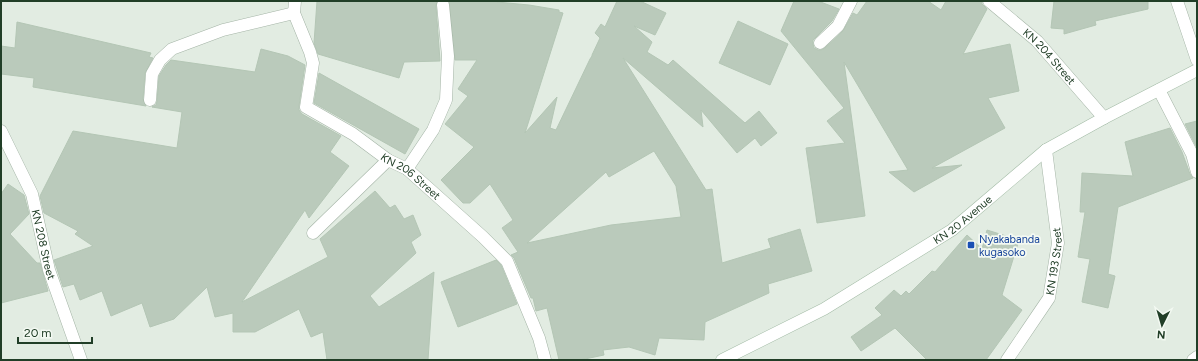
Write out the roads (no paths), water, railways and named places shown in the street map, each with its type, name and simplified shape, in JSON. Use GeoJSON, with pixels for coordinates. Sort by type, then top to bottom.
{"type":"FeatureCollection","features":[{"type":"Feature","properties":{"kind":"street"},"geometry":{"type":"LineString","coordinates":[[820,43],[838,26],[851,1]]}},
{"type":"Feature","properties":{"kind":"street","name":"KN 204 Street"},"geometry":{"type":"LineString","coordinates":[[989,1],[1037,41],[1104,118]]}},
{"type":"Feature","properties":{"kind":"street"},"geometry":{"type":"LineString","coordinates":[[1177,1],[1197,60]]}},
{"type":"Feature","properties":{"kind":"street"},"geometry":{"type":"LineString","coordinates":[[407,169],[433,130],[446,100],[448,56],[443,5]]}},
{"type":"Feature","properties":{"kind":"street"},"geometry":{"type":"LineString","coordinates":[[150,100],[152,74],[160,60],[172,49],[223,30],[294,7]]}},
{"type":"Feature","properties":{"kind":"street","name":"KN 206 Street"},"geometry":{"type":"LineString","coordinates":[[294,7],[313,64],[306,107],[353,134],[388,160],[407,169],[483,237],[507,262],[539,338],[545,360]]}},
{"type":"Feature","properties":{"kind":"street","name":"KN 20 Avenue"},"geometry":{"type":"LineString","coordinates":[[722,360],[824,309],[952,230],[1046,150],[1197,70]]}},
{"type":"Feature","properties":{"kind":"street"},"geometry":{"type":"LineString","coordinates":[[1159,90],[1192,154],[1197,172]]}},
{"type":"Feature","properties":{"kind":"street","name":"KN 208 Street"},"geometry":{"type":"LineString","coordinates":[[1,131],[32,194],[50,270],[81,360]]}},
{"type":"Feature","properties":{"kind":"street","name":"KN 193 Street"},"geometry":{"type":"LineString","coordinates":[[1007,360],[1049,298],[1058,243],[1046,150]]}},
{"type":"Feature","properties":{"kind":"street"},"geometry":{"type":"LineString","coordinates":[[313,233],[388,160]]}},
{"type":"Feature","properties":{"kind":"street"},"geometry":{"type":"LineString","coordinates":[[1193,360],[1197,357]]}},
{"type":"Feature","properties":{"kind":"place","name":"Nyakabanda kugasoko"},"geometry":{"type":"Point","coordinates":[971,245]}}]}
